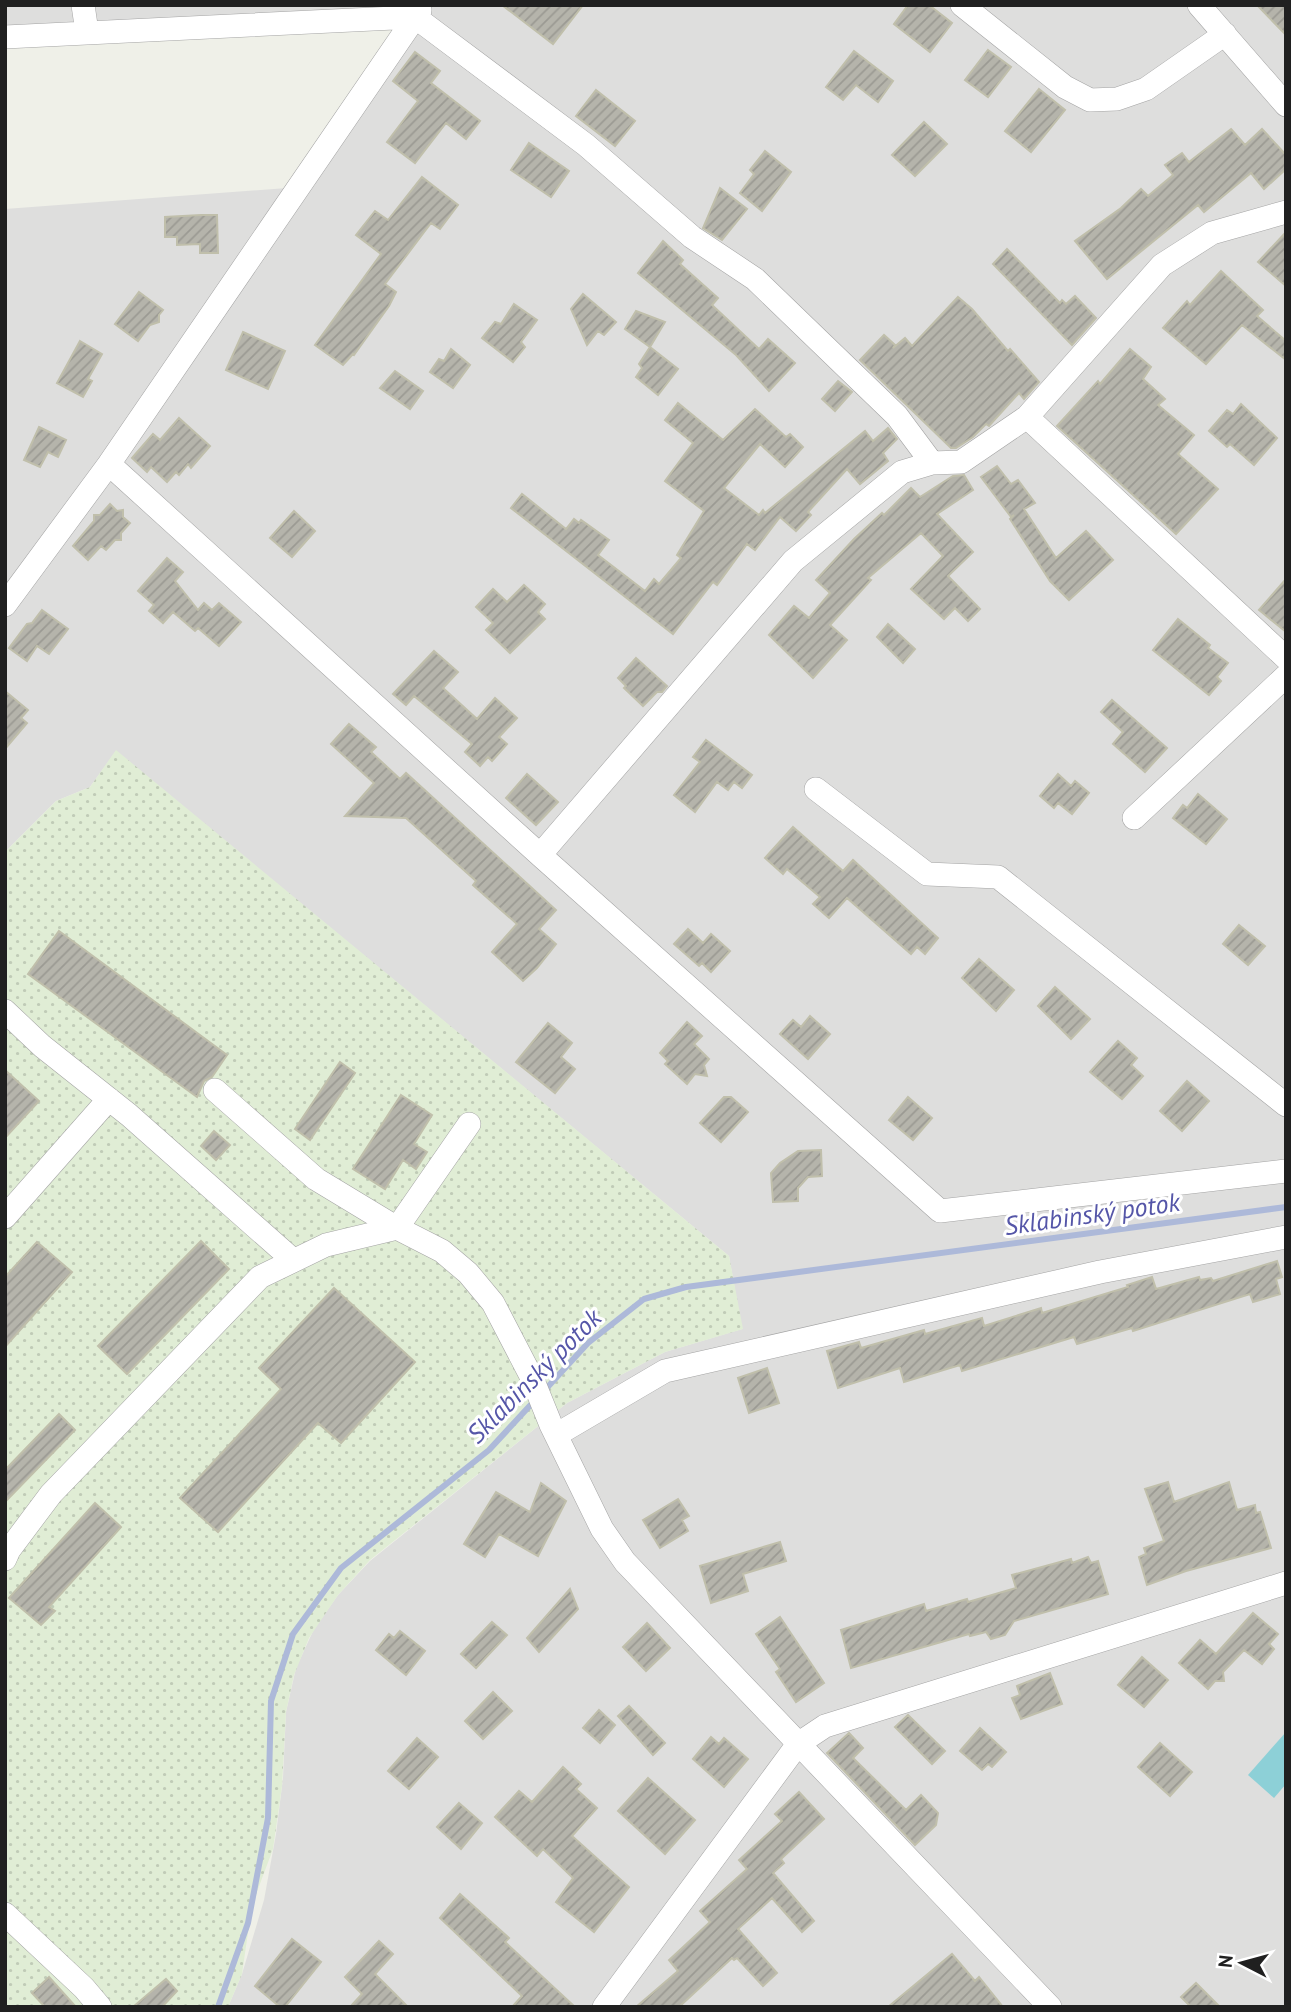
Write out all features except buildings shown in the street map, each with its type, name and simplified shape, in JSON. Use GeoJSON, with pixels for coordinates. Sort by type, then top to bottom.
{"type":"FeatureCollection","features":[{"type":"Feature","properties":{"kind":"street"},"geometry":{"type":"LineString","coordinates":[[83,5],[87,32]]}},
{"type":"Feature","properties":{"kind":"street"},"geometry":{"type":"LineString","coordinates":[[962,5],[1065,87],[1090,100],[1117,99],[1146,89],[1224,34]]}},
{"type":"Feature","properties":{"kind":"street"},"geometry":{"type":"LineString","coordinates":[[1199,5],[1286,105]]}},
{"type":"Feature","properties":{"kind":"street"},"geometry":{"type":"LineString","coordinates":[[5,605],[109,464],[419,11]]}},
{"type":"Feature","properties":{"kind":"street"},"geometry":{"type":"LineString","coordinates":[[5,37],[419,11],[586,145],[692,237],[755,279],[897,416],[932,463]]}},
{"type":"Feature","properties":{"kind":"street"},"geometry":{"type":"LineString","coordinates":[[540,855],[793,561],[902,472],[932,463],[961,462],[1027,417],[1162,265],[1212,233],[1286,212]]}},
{"type":"Feature","properties":{"kind":"street"},"geometry":{"type":"LineString","coordinates":[[1027,417],[1286,658]]}},
{"type":"Feature","properties":{"kind":"street"},"geometry":{"type":"LineString","coordinates":[[109,464],[540,855],[940,1211],[1286,1171]]}},
{"type":"Feature","properties":{"kind":"street"},"geometry":{"type":"LineString","coordinates":[[1135,818],[1286,676]]}},
{"type":"Feature","properties":{"kind":"street"},"geometry":{"type":"LineString","coordinates":[[816,789],[927,874],[998,877],[1286,1105]]}},
{"type":"Feature","properties":{"kind":"street"},"geometry":{"type":"LineString","coordinates":[[5,1011],[42,1046],[109,1099],[293,1261]]}},
{"type":"Feature","properties":{"kind":"street"},"geometry":{"type":"LineString","coordinates":[[215,1090],[316,1178],[397,1228],[442,1251],[468,1273],[493,1303],[602,1529],[625,1562],[1050,2007]]}},
{"type":"Feature","properties":{"kind":"street"},"geometry":{"type":"LineString","coordinates":[[5,1217],[109,1099]]}},
{"type":"Feature","properties":{"kind":"street"},"geometry":{"type":"LineString","coordinates":[[5,1559],[51,1494],[260,1277],[326,1245],[397,1228],[470,1124]]}},
{"type":"Feature","properties":{"kind":"street"},"geometry":{"type":"LineString","coordinates":[[553,1430],[665,1371],[1100,1272],[1286,1237]]}},
{"type":"Feature","properties":{"kind":"street"},"geometry":{"type":"LineString","coordinates":[[604,2007],[798,1744],[825,1726],[1286,1583]]}},
{"type":"Feature","properties":{"kind":"street"},"geometry":{"type":"LineString","coordinates":[[5,1914],[100,2007]]}},
{"type":"Feature","properties":{"kind":"shaded area"},"geometry":{"type":"Polygon","coordinates":[[[5,5],[1286,5],[1286,2007],[228,2007],[242,1974],[264,1900],[283,1778],[286,1712],[296,1668],[314,1629],[338,1595],[370,1561],[567,1403],[665,1352],[742,1329],[729,1256],[116,751],[90,787],[56,801],[5,852],[5,209],[287,188],[401,27],[5,45],[5,5]]]}},
{"type":"Feature","properties":{"kind":"shaded area"},"geometry":{"type":"Polygon","coordinates":[[[1286,1732],[1286,1784],[1274,1798],[1248,1775],[1286,1732]]]}},
{"type":"Feature","properties":{"kind":"green space"},"geometry":{"type":"Polygon","coordinates":[[[116,750],[729,1256],[743,1329],[665,1352],[567,1403],[370,1560],[338,1595],[309,1638],[294,1675],[286,1712],[282,1786],[273,1849],[252,1905],[242,1974],[228,2007],[5,2007],[5,852],[56,801],[90,787],[116,750]]]}},
{"type":"Feature","properties":{"kind":"waterway","name":"Sklabinský potok"},"geometry":{"type":"LineString","coordinates":[[544,1391],[588,1343],[644,1299],[686,1287],[1286,1207]]}},
{"type":"Feature","properties":{"kind":"waterway","name":"Sklabinský potok"},"geometry":{"type":"LineString","coordinates":[[218,2007],[248,1923],[268,1818],[271,1701],[293,1634],[341,1568],[489,1450],[536,1399]]}}]}
